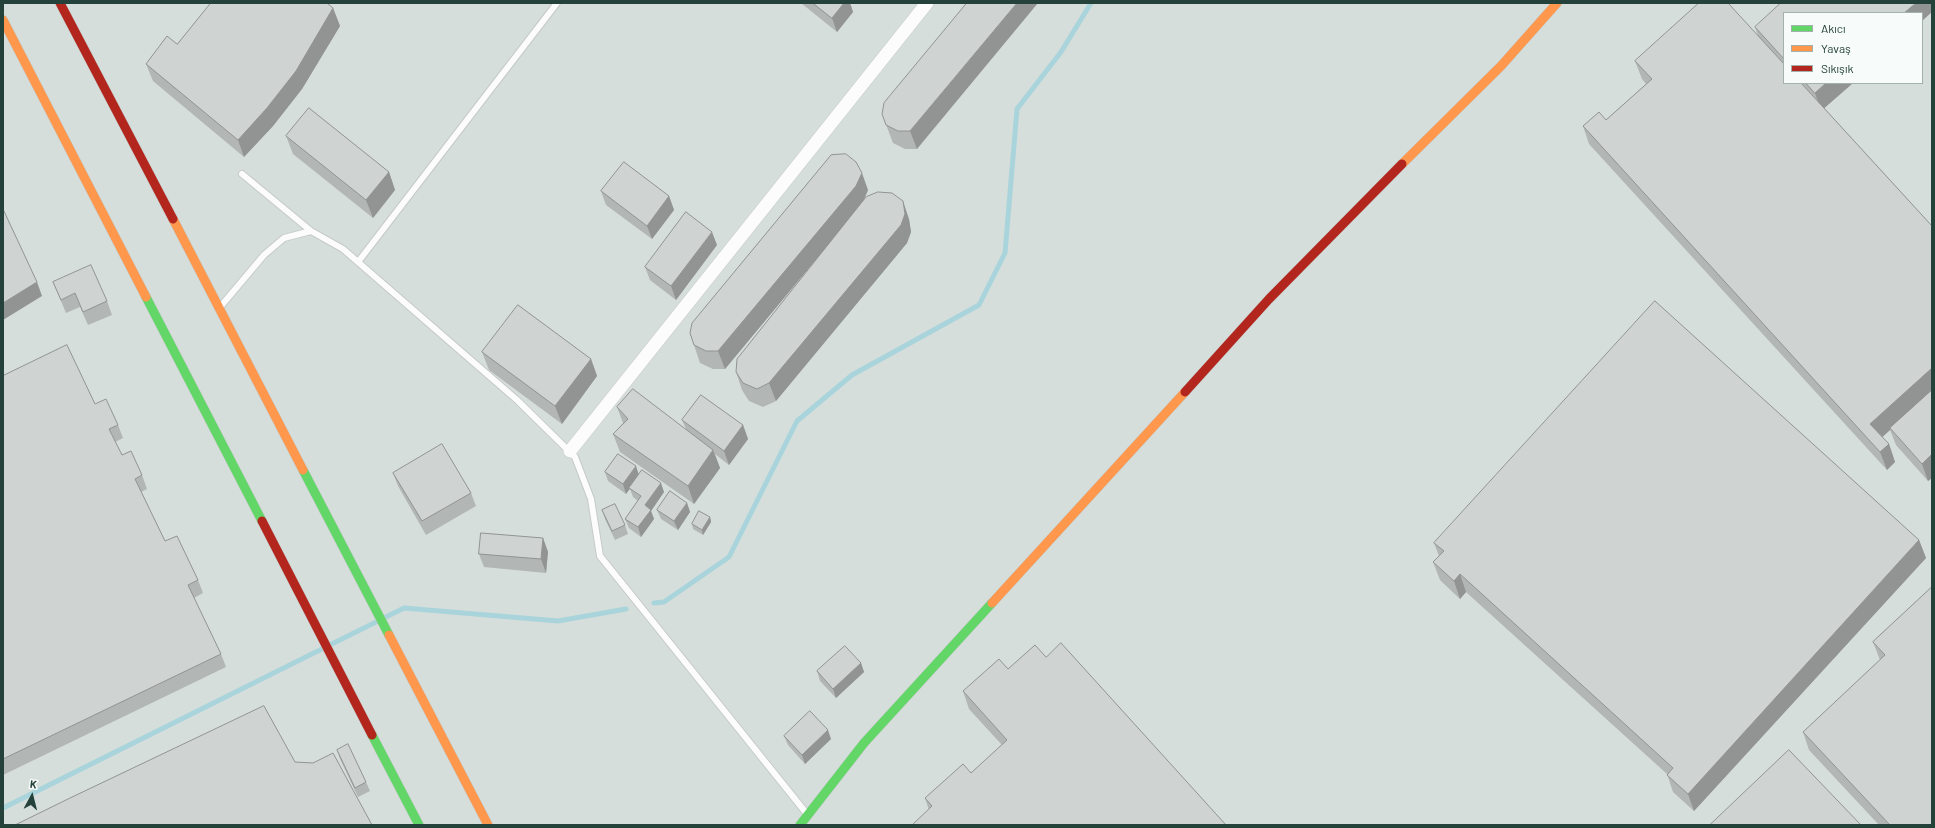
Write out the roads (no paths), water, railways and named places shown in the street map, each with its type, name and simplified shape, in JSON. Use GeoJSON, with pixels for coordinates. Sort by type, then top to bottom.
{"type":"FeatureCollection","features":[{"type":"Feature","properties":{"kind":"street"},"geometry":{"type":"LineString","coordinates":[[60,3],[488,825]]}},
{"type":"Feature","properties":{"kind":"street"},"geometry":{"type":"LineString","coordinates":[[570,451],[926,3]]}},
{"type":"Feature","properties":{"kind":"street"},"geometry":{"type":"LineString","coordinates":[[800,825],[864,743],[1269,299],[1501,66],[1557,3]]}},
{"type":"Feature","properties":{"kind":"street"},"geometry":{"type":"LineString","coordinates":[[3,20],[419,825]]}},
{"type":"Feature","properties":{"kind":"lane"},"geometry":{"type":"LineString","coordinates":[[358,262],[557,3]]}},
{"type":"Feature","properties":{"kind":"lane"},"geometry":{"type":"LineString","coordinates":[[242,174],[311,231],[343,249],[517,400],[570,451],[575,457],[590,499],[600,556],[808,815]]}},
{"type":"Feature","properties":{"kind":"lane"},"geometry":{"type":"LineString","coordinates":[[219,309],[264,255],[274,246],[284,238],[311,231]]}},
{"type":"Feature","properties":{"kind":"waterway"},"geometry":{"type":"LineString","coordinates":[[654,603],[664,602],[729,557],[797,421],[852,375],[979,305],[1005,253],[1017,109],[1061,52],[1091,3]]}},
{"type":"Feature","properties":{"kind":"waterway"},"geometry":{"type":"LineString","coordinates":[[3,808],[404,608],[558,621],[626,609]]}}]}
